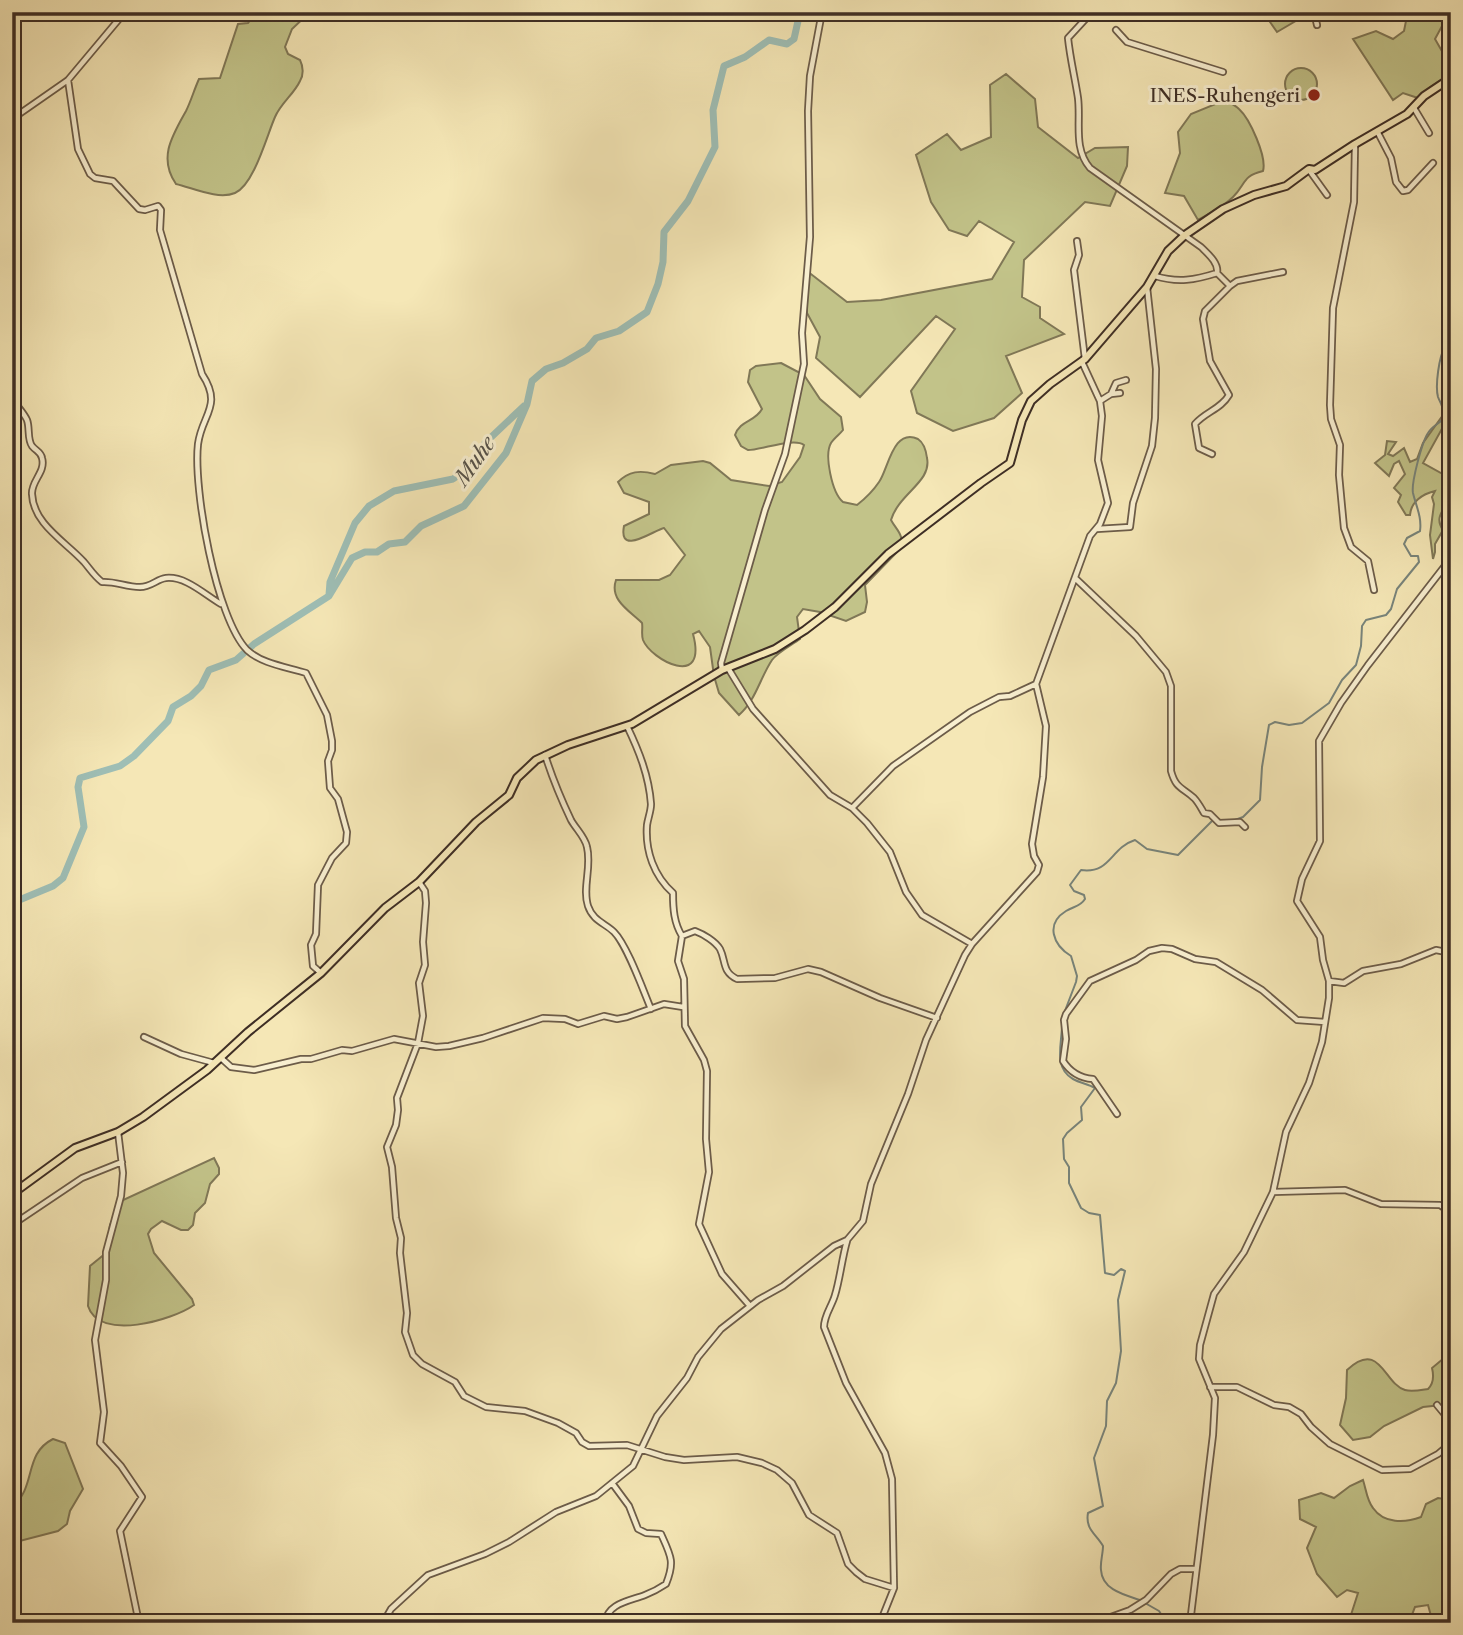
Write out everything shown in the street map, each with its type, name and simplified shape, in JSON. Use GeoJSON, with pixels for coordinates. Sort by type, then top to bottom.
{"type":"FeatureCollection","features":[{"type":"Feature","properties":{"kind":"main road"},"geometry":{"type":"LineString","coordinates":[[12,1194],[75,1148],[118,1132],[167,1100],[214,1063],[263,1019],[321,973],[385,908],[419,882],[476,822],[509,795],[517,778],[527,767],[545,755],[627,726],[725,669],[775,649],[805,631],[835,607],[888,554],[1010,463],[1022,419],[1031,401],[1049,384],[1083,360],[1147,287],[1168,251],[1185,236],[1223,209],[1254,195],[1286,186],[1309,169],[1315,170],[1354,144],[1400,119],[1424,96],[1451,78]]}},
{"type":"Feature","properties":{"kind":"street"},"geometry":{"type":"LineString","coordinates":[[12,119],[68,80],[125,12]]}},
{"type":"Feature","properties":{"kind":"street"},"geometry":{"type":"LineString","coordinates":[[822,12],[810,76],[808,111],[810,236],[802,333],[804,364],[785,454],[765,510],[721,663],[753,709],[830,794],[852,808],[890,852],[906,892],[922,915],[972,944]]}},
{"type":"Feature","properties":{"kind":"street"},"geometry":{"type":"LineString","coordinates":[[1092,12],[1068,38],[1078,99],[1078,137],[1084,160],[1090,168],[1201,247],[1215,262],[1217,273],[1230,286]]}},
{"type":"Feature","properties":{"kind":"street"},"geometry":{"type":"LineString","coordinates":[[1314,12],[1317,25]]}},
{"type":"Feature","properties":{"kind":"street"},"geometry":{"type":"LineString","coordinates":[[1116,30],[1127,42],[1223,72]]}},
{"type":"Feature","properties":{"kind":"street"},"geometry":{"type":"LineString","coordinates":[[68,80],[78,149],[90,174],[95,178],[113,181],[139,209],[158,206],[161,210],[160,230],[202,374],[211,387],[212,399],[198,444],[200,502],[222,605],[246,648],[258,658],[306,673],[327,715],[332,741],[328,761],[330,788],[338,799],[347,832],[346,843],[332,858],[318,885],[316,934],[311,945],[313,967],[321,973]]}},
{"type":"Feature","properties":{"kind":"street"},"geometry":{"type":"LineString","coordinates":[[1414,108],[1429,133]]}},
{"type":"Feature","properties":{"kind":"street"},"geometry":{"type":"LineString","coordinates":[[1377,131],[1391,158],[1396,182],[1403,191],[1408,190],[1433,163]]}},
{"type":"Feature","properties":{"kind":"street"},"geometry":{"type":"LineString","coordinates":[[1354,144],[1354,202],[1333,308],[1330,405],[1331,419],[1340,445],[1339,475],[1344,528],[1351,547],[1368,561],[1374,590]]}},
{"type":"Feature","properties":{"kind":"street"},"geometry":{"type":"LineString","coordinates":[[1309,169],[1327,195]]}},
{"type":"Feature","properties":{"kind":"street"},"geometry":{"type":"LineString","coordinates":[[880,1623],[894,1588],[892,1479],[885,1453],[846,1383],[824,1320],[835,1294],[847,1240],[863,1221],[871,1184],[908,1094],[926,1040],[972,944],[1037,872],[1039,865],[1032,844],[1043,777],[1046,726],[1036,684],[1090,536],[1108,503],[1098,460],[1102,416],[1100,401],[1083,360],[1074,270],[1079,255],[1077,241]]}},
{"type":"Feature","properties":{"kind":"street"},"geometry":{"type":"LineString","coordinates":[[1212,454],[1199,448],[1195,425],[1204,414],[1222,404],[1229,395],[1213,370],[1203,319],[1205,311],[1237,281],[1283,272]]}},
{"type":"Feature","properties":{"kind":"street"},"geometry":{"type":"LineString","coordinates":[[1155,276],[1172,281],[1194,280],[1217,273]]}},
{"type":"Feature","properties":{"kind":"street"},"geometry":{"type":"LineString","coordinates":[[1096,529],[1130,527],[1133,503],[1152,446],[1156,411],[1156,369],[1147,287]]}},
{"type":"Feature","properties":{"kind":"street"},"geometry":{"type":"LineString","coordinates":[[1111,394],[1116,383],[1126,380]]}},
{"type":"Feature","properties":{"kind":"street"},"geometry":{"type":"LineString","coordinates":[[1100,401],[1111,394],[1120,393]]}},
{"type":"Feature","properties":{"kind":"street"},"geometry":{"type":"LineString","coordinates":[[12,397],[28,422],[30,443],[43,459],[32,493],[35,505],[42,520],[62,543],[85,563],[90,572],[102,582],[113,581],[134,587],[152,585],[163,578],[178,578],[222,605]]}},
{"type":"Feature","properties":{"kind":"street"},"geometry":{"type":"LineString","coordinates":[[1190,1623],[1213,1435],[1214,1398],[1199,1359],[1200,1345],[1214,1294],[1244,1252],[1273,1192],[1286,1132],[1294,1109],[1309,1083],[1322,1042],[1329,998],[1329,981],[1320,937],[1297,901],[1302,879],[1320,841],[1319,741],[1341,703],[1451,558]]}},
{"type":"Feature","properties":{"kind":"street"},"geometry":{"type":"LineString","coordinates":[[1075,578],[1136,636],[1166,672],[1171,686],[1171,771],[1176,784],[1193,797],[1204,813],[1210,814],[1219,823],[1240,822],[1245,827]]}},
{"type":"Feature","properties":{"kind":"street"},"geometry":{"type":"LineString","coordinates":[[1402,610],[1405,616]]}},
{"type":"Feature","properties":{"kind":"street"},"geometry":{"type":"LineString","coordinates":[[852,808],[893,766],[970,712],[999,697],[1010,696],[1036,684]]}},
{"type":"Feature","properties":{"kind":"street"},"geometry":{"type":"LineString","coordinates":[[627,726],[646,772],[651,801],[647,827],[649,854],[663,884],[673,894],[673,912],[677,929],[682,936],[678,961],[684,979],[685,1026],[704,1060],[707,1071],[706,1139],[709,1172],[699,1224],[722,1273],[750,1306]]}},
{"type":"Feature","properties":{"kind":"street"},"geometry":{"type":"LineString","coordinates":[[545,755],[572,822],[587,844],[588,907],[603,926],[613,931],[621,943],[651,1009]]}},
{"type":"Feature","properties":{"kind":"street"},"geometry":{"type":"LineString","coordinates":[[419,882],[425,891],[426,903],[425,965],[419,983],[423,1016],[418,1043],[397,1098],[396,1125],[387,1147],[401,1238],[400,1253],[407,1313],[405,1332],[413,1355],[422,1364],[455,1382],[464,1396],[486,1407],[525,1411],[558,1423],[576,1433],[582,1442],[589,1446],[627,1445],[684,1460],[746,1458],[777,1470],[792,1483],[809,1515],[836,1533],[848,1564],[865,1580],[894,1588]]}},
{"type":"Feature","properties":{"kind":"street"},"geometry":{"type":"LineString","coordinates":[[682,936],[695,931],[714,943],[719,948],[726,971],[737,979],[775,978],[808,969],[821,972],[909,1010],[937,1018]]}},
{"type":"Feature","properties":{"kind":"street"},"geometry":{"type":"LineString","coordinates":[[1117,1114],[1093,1079],[1077,1075],[1068,1069],[1063,1061],[1066,1039],[1064,1020],[1074,1000],[1090,981],[1136,960],[1149,951],[1172,949],[1195,958],[1213,960],[1262,990],[1297,1020],[1325,1022]]}},
{"type":"Feature","properties":{"kind":"street"},"geometry":{"type":"LineString","coordinates":[[1329,981],[1344,983],[1367,970],[1401,964],[1439,949],[1451,953]]}},
{"type":"Feature","properties":{"kind":"street"},"geometry":{"type":"LineString","coordinates":[[220,1058],[231,1066],[254,1070],[342,1050],[352,1051],[394,1039],[436,1047],[462,1044],[543,1018],[565,1019],[579,1024],[604,1016],[617,1018],[664,1004],[684,1007]]}},
{"type":"Feature","properties":{"kind":"street"},"geometry":{"type":"LineString","coordinates":[[144,1037],[181,1054],[214,1063]]}},
{"type":"Feature","properties":{"kind":"street"},"geometry":{"type":"LineString","coordinates":[[118,1132],[122,1161],[121,1196],[106,1252],[106,1280],[95,1340],[104,1412],[100,1443],[121,1466],[142,1497],[120,1531],[139,1623]]}},
{"type":"Feature","properties":{"kind":"street"},"geometry":{"type":"LineString","coordinates":[[12,1225],[82,1178],[122,1161]]}},
{"type":"Feature","properties":{"kind":"street"},"geometry":{"type":"LineString","coordinates":[[1273,1192],[1345,1190],[1381,1204],[1440,1205],[1451,1213]]}},
{"type":"Feature","properties":{"kind":"street"},"geometry":{"type":"LineString","coordinates":[[383,1623],[391,1609],[428,1575],[485,1555],[556,1512],[596,1496],[633,1466],[657,1416],[721,1329],[834,1246],[847,1240]]}},
{"type":"Feature","properties":{"kind":"street"},"geometry":{"type":"LineString","coordinates":[[1210,1387],[1237,1387],[1274,1405],[1289,1407],[1301,1414],[1330,1444],[1382,1470],[1410,1469],[1438,1454],[1451,1443]]}},
{"type":"Feature","properties":{"kind":"street"},"geometry":{"type":"LineString","coordinates":[[1437,1405],[1451,1422]]}},
{"type":"Feature","properties":{"kind":"street"},"geometry":{"type":"LineString","coordinates":[[605,1623],[605,1618],[616,1605],[646,1595],[666,1584],[673,1568],[669,1550],[661,1534],[646,1533],[638,1529],[629,1506],[612,1483]]}},
{"type":"Feature","properties":{"kind":"street"},"geometry":{"type":"LineString","coordinates":[[1094,1623],[1130,1611],[1180,1569],[1196,1569]]}},
{"type":"Feature","properties":{"kind":"street"},"geometry":{"type":"LineString","coordinates":[[1290,1623],[1302,1620],[1314,1623]]}},
{"type":"Feature","properties":{"kind":"green space"},"geometry":{"type":"Polygon","coordinates":[[[256,12],[310,12],[292,29],[285,47],[288,54],[300,60],[303,70],[301,79],[278,112],[254,170],[242,188],[235,193],[221,195],[176,184],[168,165],[169,147],[199,79],[220,78],[238,24],[248,23],[256,12]]]}},
{"type":"Feature","properties":{"kind":"green space"},"geometry":{"type":"Polygon","coordinates":[[[1263,12],[1311,12],[1277,32],[1263,12]]]}},
{"type":"Feature","properties":{"kind":"green space"},"geometry":{"type":"Polygon","coordinates":[[[1413,12],[1449,12],[1451,22],[1442,26],[1435,39],[1451,67],[1451,73],[1418,98],[1403,93],[1393,100],[1353,39],[1376,31],[1393,39],[1404,31],[1407,16],[1413,12]]]}},
{"type":"Feature","properties":{"kind":"green space"},"geometry":{"type":"Polygon","coordinates":[[[1301,68],[1312,73],[1317,84],[1312,95],[1301,100],[1290,95],[1285,84],[1290,73],[1301,68]]]}},
{"type":"Feature","properties":{"kind":"green space"},"geometry":{"type":"Polygon","coordinates":[[[1006,74],[1035,99],[1038,127],[1078,158],[1095,148],[1128,147],[1127,166],[1110,206],[1085,202],[1024,260],[1022,297],[1040,307],[1040,318],[1064,334],[1006,356],[1022,393],[994,418],[953,431],[917,413],[911,391],[955,329],[936,316],[860,397],[816,358],[820,337],[807,313],[807,271],[847,302],[881,300],[992,279],[1014,242],[979,221],[967,236],[949,230],[931,202],[916,155],[947,134],[961,150],[991,137],[990,85],[1006,74]]]}},
{"type":"Feature","properties":{"kind":"green space"},"geometry":{"type":"Polygon","coordinates":[[[1225,100],[1239,109],[1252,129],[1260,148],[1263,171],[1248,178],[1229,201],[1198,220],[1184,196],[1165,193],[1180,153],[1178,132],[1191,114],[1225,100]]]}},
{"type":"Feature","properties":{"kind":"green space"},"geometry":{"type":"Polygon","coordinates":[[[781,363],[804,375],[820,399],[841,417],[843,430],[831,443],[828,456],[833,483],[843,502],[857,505],[869,494],[882,476],[892,452],[903,439],[910,437],[922,443],[927,466],[925,474],[901,502],[891,520],[901,537],[900,549],[865,585],[865,612],[846,621],[803,609],[797,617],[800,639],[772,660],[750,703],[739,715],[719,693],[710,647],[699,631],[693,634],[693,661],[686,666],[666,662],[648,648],[642,638],[642,623],[618,599],[615,593],[616,580],[659,580],[670,575],[685,555],[664,528],[638,539],[626,540],[624,526],[649,514],[649,502],[624,493],[618,482],[635,472],[655,474],[671,465],[703,461],[710,463],[731,480],[769,486],[782,482],[800,457],[804,445],[793,442],[748,450],[741,446],[735,435],[740,426],[762,409],[748,382],[750,370],[756,366],[781,363]]]}},
{"type":"Feature","properties":{"kind":"green space"},"geometry":{"type":"Polygon","coordinates":[[[1443,415],[1449,416],[1423,463],[1445,473],[1449,484],[1448,500],[1440,517],[1443,530],[1435,544],[1433,559],[1430,535],[1434,504],[1432,497],[1435,491],[1418,499],[1412,506],[1410,515],[1406,515],[1398,502],[1401,495],[1394,488],[1405,474],[1399,461],[1394,464],[1389,476],[1375,463],[1385,455],[1387,441],[1396,442],[1388,454],[1393,456],[1404,448],[1410,462],[1417,459],[1423,443],[1443,415]]]}},
{"type":"Feature","properties":{"kind":"green space"},"geometry":{"type":"Polygon","coordinates":[[[214,1158],[219,1174],[210,1184],[205,1203],[195,1213],[193,1225],[188,1230],[181,1230],[162,1221],[148,1234],[154,1253],[194,1305],[170,1317],[137,1325],[106,1323],[95,1317],[88,1306],[90,1266],[106,1253],[110,1225],[121,1201],[214,1158]]]}},
{"type":"Feature","properties":{"kind":"green space"},"geometry":{"type":"Polygon","coordinates":[[[1451,1302],[1451,1404],[1423,1407],[1384,1426],[1370,1437],[1353,1440],[1340,1425],[1346,1398],[1347,1370],[1367,1359],[1374,1361],[1405,1390],[1428,1389],[1433,1379],[1432,1368],[1450,1353],[1445,1313],[1451,1302]]]}},
{"type":"Feature","properties":{"kind":"green space"},"geometry":{"type":"Polygon","coordinates":[[[53,1439],[65,1443],[83,1489],[70,1511],[67,1524],[58,1531],[12,1543],[12,1507],[25,1490],[37,1453],[53,1439]]]}},
{"type":"Feature","properties":{"kind":"green space"},"geometry":{"type":"Polygon","coordinates":[[[1363,1480],[1371,1505],[1383,1517],[1395,1521],[1421,1517],[1426,1504],[1438,1498],[1451,1500],[1451,1623],[1433,1623],[1428,1605],[1415,1607],[1406,1623],[1354,1623],[1350,1618],[1358,1593],[1347,1590],[1337,1597],[1317,1574],[1307,1548],[1316,1527],[1300,1519],[1299,1500],[1321,1493],[1334,1498],[1363,1480]]]}},
{"type":"Feature","properties":{"kind":"waterway","name":"Muhe"},"geometry":{"type":"LineString","coordinates":[[12,903],[53,886],[63,878],[84,827],[78,787],[80,778],[120,766],[134,756],[168,721],[173,707],[201,686],[209,670],[236,660],[254,644],[329,596],[352,558],[365,552],[377,552],[389,544],[405,542],[421,526],[464,506],[506,453],[527,404],[532,381],[546,369],[587,349],[596,338],[619,331],[647,312],[663,262],[664,232],[688,201],[715,147],[713,110],[724,66],[745,57],[769,40],[787,44],[794,39],[800,12]]}},
{"type":"Feature","properties":{"kind":"waterway"},"geometry":{"type":"LineString","coordinates":[[1235,820],[1243,817],[1260,800],[1269,725],[1275,722],[1289,725],[1302,723],[1329,703],[1342,680],[1356,665],[1362,626],[1366,620],[1386,615],[1391,609],[1397,589],[1419,562],[1418,556],[1411,556],[1404,544],[1407,538],[1420,531],[1413,493],[1414,481],[1426,438],[1431,429],[1444,418],[1437,392],[1437,379],[1443,351],[1445,347],[1451,348]]}},
{"type":"Feature","properties":{"kind":"waterway"},"geometry":{"type":"LineString","coordinates":[[329,595],[330,582],[355,523],[369,506],[394,491],[453,479],[480,460],[485,443],[524,406]]}},
{"type":"Feature","properties":{"kind":"waterway"},"geometry":{"type":"LineString","coordinates":[[1063,1016],[1077,976],[1071,956],[1056,940],[1054,928],[1059,916],[1085,899],[1084,895],[1074,891],[1070,885],[1081,870],[1099,868],[1120,849],[1135,840],[1147,849],[1178,855],[1213,820]]}},
{"type":"Feature","properties":{"kind":"waterway"},"geometry":{"type":"LineString","coordinates":[[1062,1025],[1060,1055],[1063,1069],[1073,1079],[1095,1088],[1081,1107],[1082,1120],[1063,1139],[1064,1159],[1069,1167],[1069,1183],[1081,1208],[1100,1215],[1105,1273],[1114,1275],[1121,1269],[1125,1271],[1118,1300],[1121,1351],[1116,1383],[1107,1401],[1106,1426],[1094,1458],[1103,1506],[1088,1513],[1087,1519],[1103,1546],[1101,1567],[1105,1582],[1115,1591],[1140,1600]]}},
{"type":"Feature","properties":{"kind":"waterway"},"geometry":{"type":"LineString","coordinates":[[1145,1603],[1159,1611],[1167,1623]]}},
{"type":"Feature","properties":{"kind":"place","name":"INES-Ruhengeri"},"geometry":{"type":"Point","coordinates":[1314,95]}}]}
